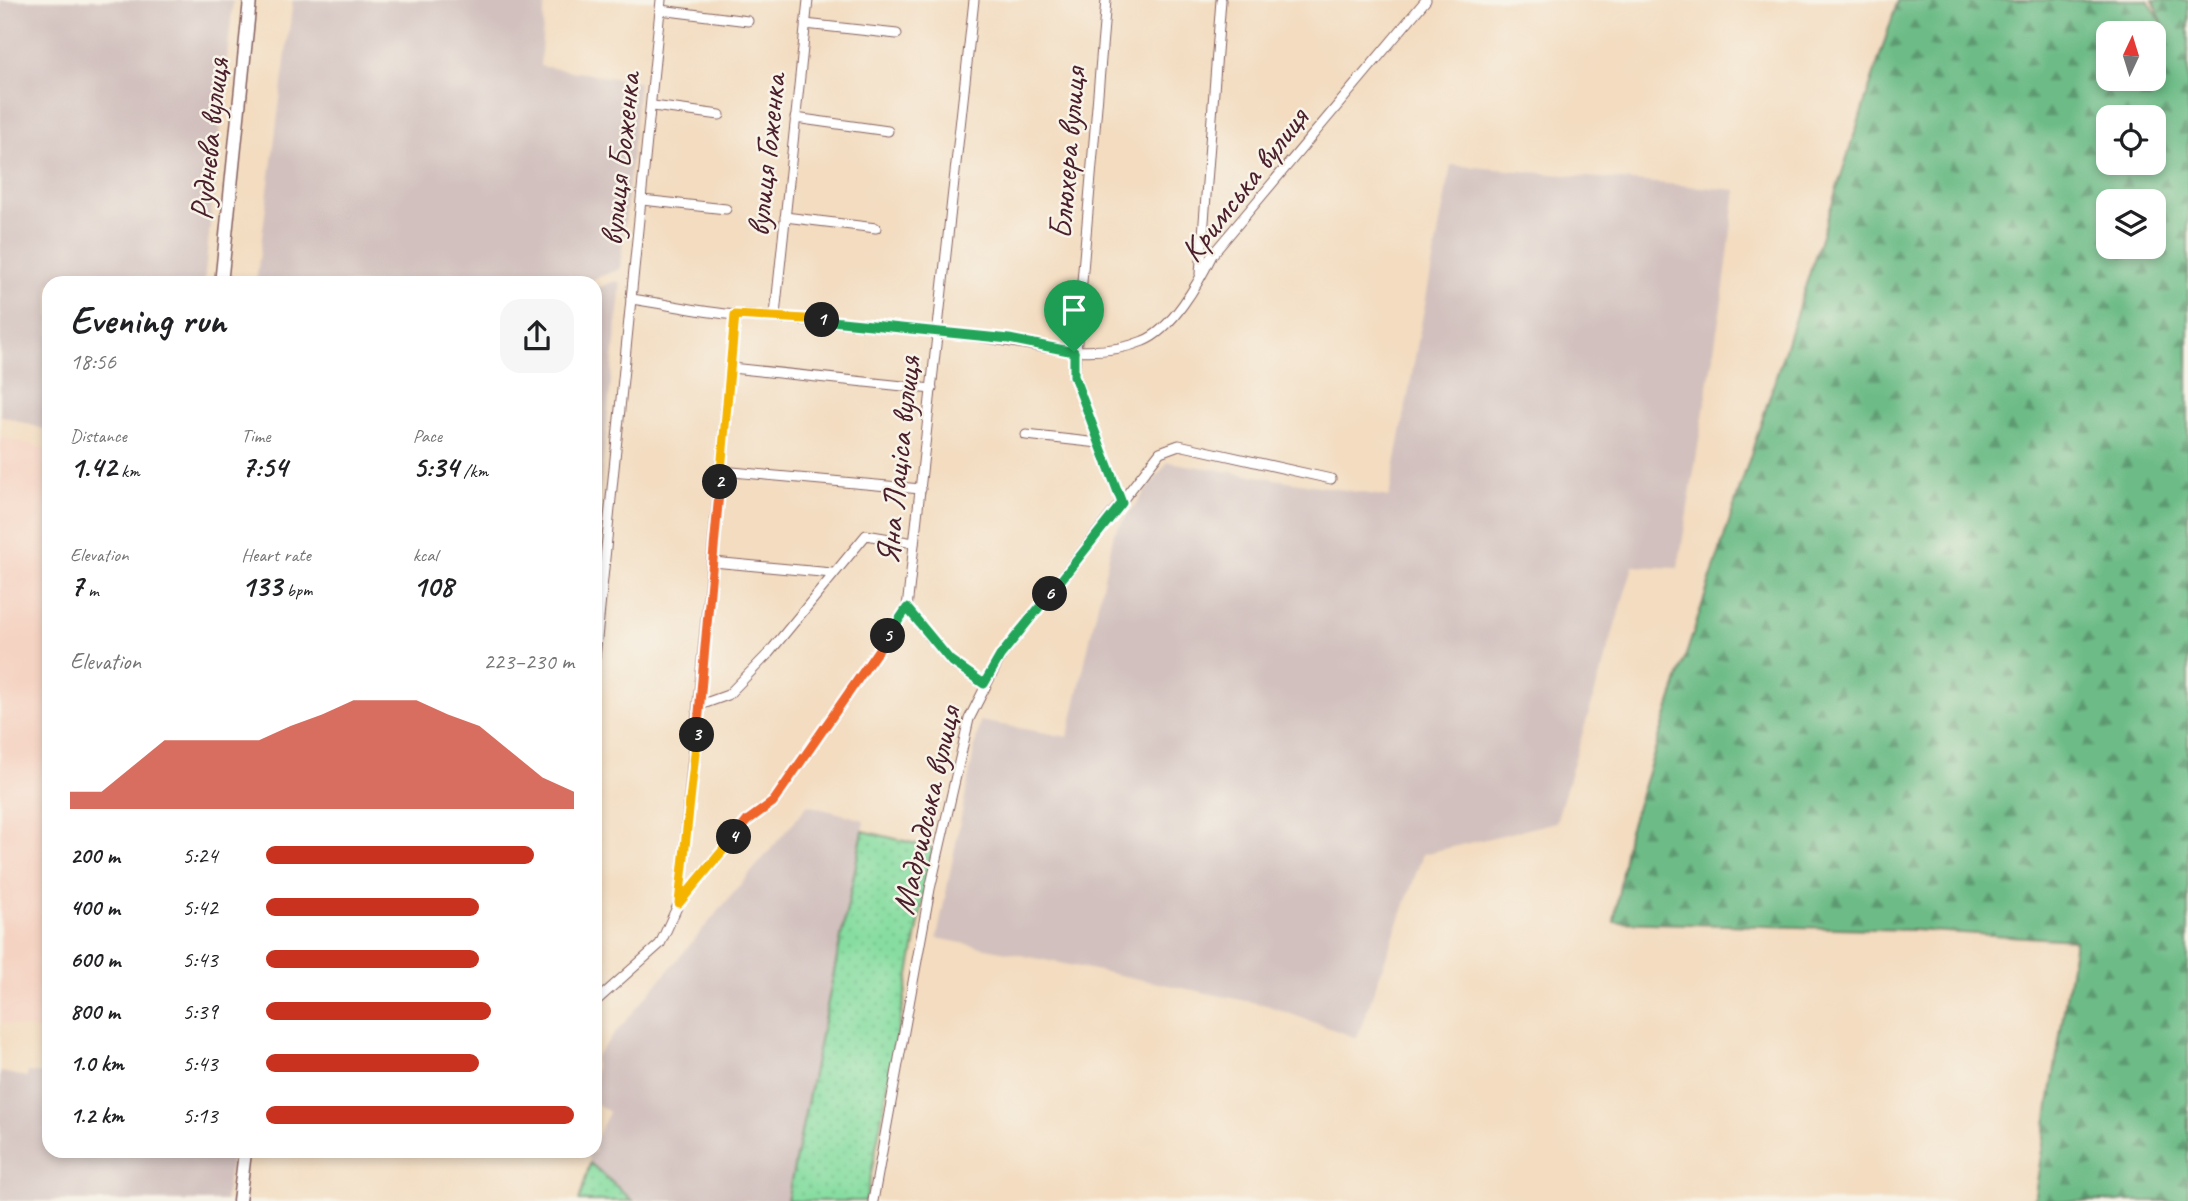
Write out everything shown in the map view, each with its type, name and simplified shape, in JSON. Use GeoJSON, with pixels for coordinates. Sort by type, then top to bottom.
{"type":"FeatureCollection","features":[{"type":"Feature","properties":{"kind":"street","name":"Руднєва вулиця"},"geometry":{"type":"LineString","coordinates":[[223,276],[250,0]]}},
{"type":"Feature","properties":{"kind":"street","name":"вулиця Гоженка"},"geometry":{"type":"LineString","coordinates":[[775,316],[808,0]]}},
{"type":"Feature","properties":{"kind":"street","name":"Яна Лаціса вулиця"},"geometry":{"type":"LineString","coordinates":[[974,0],[907,608],[950,660],[984,684]]}},
{"type":"Feature","properties":{"kind":"street","name":"Блюхера вулиця"},"geometry":{"type":"LineString","coordinates":[[1106,0],[1074,376],[1122,503]]}},
{"type":"Feature","properties":{"kind":"street"},"geometry":{"type":"LineString","coordinates":[[1200,282],[1221,0]]}},
{"type":"Feature","properties":{"kind":"street","name":"Кримська вулиця"},"geometry":{"type":"LineString","coordinates":[[631,299],[735,315],[775,316],[1009,339],[1074,352],[1118,349],[1146,341],[1185,302],[1200,282],[1212,255],[1426,0]]}},
{"type":"Feature","properties":{"kind":"street"},"geometry":{"type":"LineString","coordinates":[[661,5],[748,21]]}},
{"type":"Feature","properties":{"kind":"street","name":"вулиця Боженка"},"geometry":{"type":"LineString","coordinates":[[602,588],[653,106],[661,5]]}},
{"type":"Feature","properties":{"kind":"street"},"geometry":{"type":"LineString","coordinates":[[805,24],[897,34]]}},
{"type":"Feature","properties":{"kind":"street"},"geometry":{"type":"LineString","coordinates":[[653,106],[720,114]]}},
{"type":"Feature","properties":{"kind":"street"},"geometry":{"type":"LineString","coordinates":[[795,118],[888,131]]}},
{"type":"Feature","properties":{"kind":"street"},"geometry":{"type":"LineString","coordinates":[[642,200],[726,209]]}},
{"type":"Feature","properties":{"kind":"street"},"geometry":{"type":"LineString","coordinates":[[785,217],[876,228]]}},
{"type":"Feature","properties":{"kind":"street"},"geometry":{"type":"LineString","coordinates":[[679,903],[700,705],[735,315]]}},
{"type":"Feature","properties":{"kind":"street"},"geometry":{"type":"LineString","coordinates":[[731,369],[932,389]]}},
{"type":"Feature","properties":{"kind":"street"},"geometry":{"type":"LineString","coordinates":[[1026,435],[1099,443]]}},
{"type":"Feature","properties":{"kind":"street","name":"Мадридська вулиця"},"geometry":{"type":"LineString","coordinates":[[873,1201],[930,889],[969,719],[1000,656],[1160,452],[1179,445],[1331,479]]}},
{"type":"Feature","properties":{"kind":"street"},"geometry":{"type":"LineString","coordinates":[[721,471],[921,489]]}},
{"type":"Feature","properties":{"kind":"street"},"geometry":{"type":"LineString","coordinates":[[700,705],[727,695],[768,654],[866,535],[914,543]]}},
{"type":"Feature","properties":{"kind":"street"},"geometry":{"type":"LineString","coordinates":[[713,562],[832,573]]}},
{"type":"Feature","properties":{"kind":"street"},"geometry":{"type":"LineString","coordinates":[[602,996],[660,944],[679,903],[747,821],[773,802],[907,608]]}},
{"type":"Feature","properties":{"kind":"street"},"geometry":{"type":"LineString","coordinates":[[239,1201],[244,1158]]}},
{"type":"Feature","properties":{"kind":"shaded area"},"geometry":{"type":"Polygon","coordinates":[[[0,0],[233,0],[205,276],[42,276],[42,429],[0,415],[0,0]]]}},
{"type":"Feature","properties":{"kind":"shaded area"},"geometry":{"type":"Polygon","coordinates":[[[293,0],[545,0],[540,66],[639,82],[620,269],[602,276],[257,276],[293,0]]]}},
{"type":"Feature","properties":{"kind":"shaded area"},"geometry":{"type":"Polygon","coordinates":[[[1451,165],[1736,190],[1723,295],[1678,568],[1633,566],[1556,822],[1423,854],[1357,1038],[1266,1005],[937,938],[980,721],[1068,737],[1114,533],[1168,462],[1389,497],[1451,165]]]}},
{"type":"Feature","properties":{"kind":"shaded area"},"geometry":{"type":"Polygon","coordinates":[[[615,281],[621,282],[602,468],[602,286],[615,281]]]}},
{"type":"Feature","properties":{"kind":"shaded area"},"geometry":{"type":"Polygon","coordinates":[[[0,437],[42,447],[42,1031],[0,1023],[0,437]]]}},
{"type":"Feature","properties":{"kind":"shaded area"},"geometry":{"type":"Polygon","coordinates":[[[808,805],[864,820],[787,1201],[633,1201],[590,1163],[589,1158],[602,1158],[602,1126],[609,1112],[602,1108],[602,1049],[808,805]]]}},
{"type":"Feature","properties":{"kind":"shaded area"},"geometry":{"type":"Polygon","coordinates":[[[0,1072],[27,1077],[28,1072],[42,1074],[42,1158],[231,1158],[225,1201],[0,1201],[0,1072]]]}},
{"type":"Feature","properties":{"kind":"green space"},"geometry":{"type":"Polygon","coordinates":[[[1898,0],[2148,0],[2160,21],[2096,21],[2096,91],[2166,91],[2166,21],[2162,21],[2153,0],[2188,0],[2188,1201],[2034,1201],[2075,940],[1913,930],[1614,922],[1628,834],[1898,0]]]}},
{"type":"Feature","properties":{"kind":"green space"},"geometry":{"type":"Polygon","coordinates":[[[863,831],[933,848],[866,1201],[787,1201],[863,831]]]}},
{"type":"Feature","properties":{"kind":"green space"},"geometry":{"type":"Polygon","coordinates":[[[590,1163],[633,1201],[579,1201],[590,1163]]]}},
{"type":"Feature","properties":{"kind":"route"},"geometry":{"type":"LineString","coordinates":[[735,315],[775,316],[1009,339],[1074,352],[1074,376],[1122,503],[1000,656],[984,684],[950,660],[907,608],[773,802],[747,821],[679,903],[735,315]]}}]}
